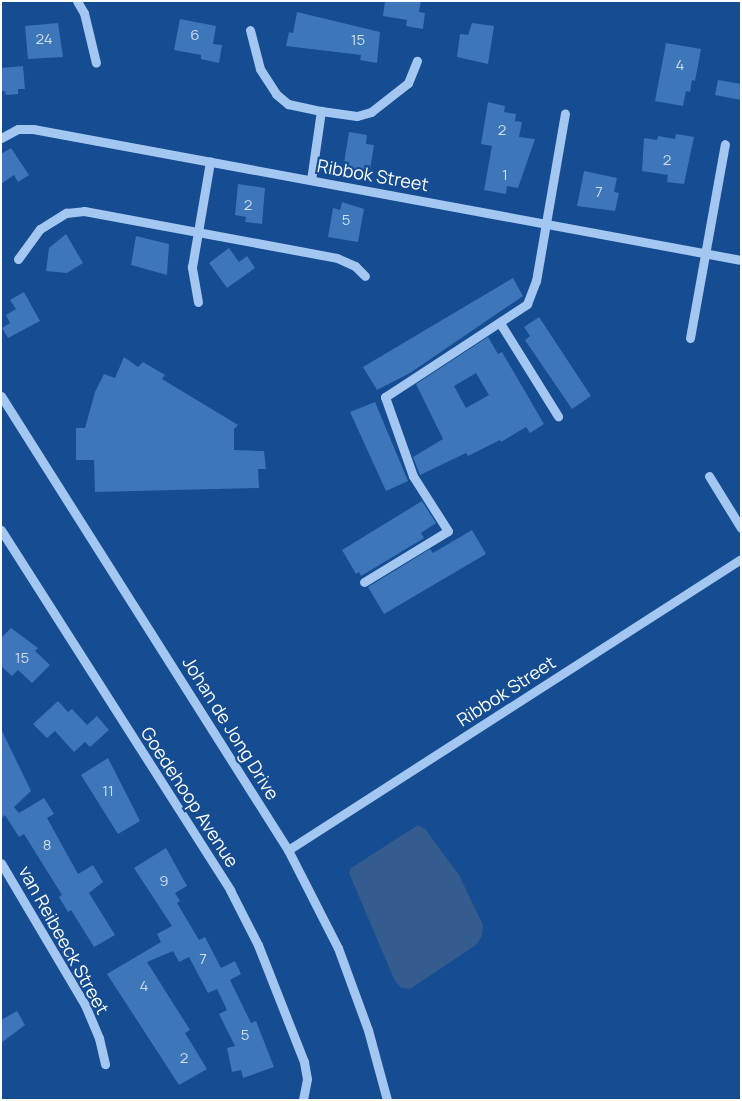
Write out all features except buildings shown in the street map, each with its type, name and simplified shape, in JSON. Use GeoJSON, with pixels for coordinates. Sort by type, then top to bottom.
{"type":"FeatureCollection","features":[{"type":"Feature","properties":{"kind":"street"},"geometry":{"type":"LineString","coordinates":[[77,1],[84,13],[96,63]]}},
{"type":"Feature","properties":{"kind":"street"},"geometry":{"type":"LineString","coordinates":[[250,30],[260,69],[276,94],[288,104],[321,111],[357,116],[371,112],[408,83],[417,61]]}},
{"type":"Feature","properties":{"kind":"street"},"geometry":{"type":"LineString","coordinates":[[311,180],[321,111]]}},
{"type":"Feature","properties":{"kind":"street"},"geometry":{"type":"LineString","coordinates":[[364,582],[448,531],[413,476],[385,397],[527,304],[534,292],[565,113]]}},
{"type":"Feature","properties":{"kind":"street","name":"Ribbok Street"},"geometry":{"type":"LineString","coordinates":[[1,138],[18,129],[33,129],[741,260]]}},
{"type":"Feature","properties":{"kind":"street"},"geometry":{"type":"LineString","coordinates":[[690,338],[725,144]]}},
{"type":"Feature","properties":{"kind":"street"},"geometry":{"type":"LineString","coordinates":[[198,302],[192,268],[210,162]]}},
{"type":"Feature","properties":{"kind":"street"},"geometry":{"type":"LineString","coordinates":[[18,259],[40,229],[75,210],[337,258],[355,266],[364,276]]}},
{"type":"Feature","properties":{"kind":"street"},"geometry":{"type":"LineString","coordinates":[[500,323],[558,416]]}},
{"type":"Feature","properties":{"kind":"street","name":"Johan de Jong Drive"},"geometry":{"type":"LineString","coordinates":[[1,396],[288,850],[338,948],[370,1039],[387,1100]]}},
{"type":"Feature","properties":{"kind":"street"},"geometry":{"type":"LineString","coordinates":[[709,476],[741,528]]}},
{"type":"Feature","properties":{"kind":"street","name":"Goedehoop Avenue"},"geometry":{"type":"LineString","coordinates":[[1,530],[230,890],[258,945],[304,1062],[307,1079],[303,1100]]}},
{"type":"Feature","properties":{"kind":"street","name":"Ribbok Street"},"geometry":{"type":"LineString","coordinates":[[288,850],[741,559]]}},
{"type":"Feature","properties":{"kind":"street","name":"van Reibeeck Street"},"geometry":{"type":"LineString","coordinates":[[1,863],[85,1005],[99,1038],[104,1064]]}},
{"type":"Feature","properties":{"kind":"water"},"geometry":{"type":"Polygon","coordinates":[[[418,825],[425,829],[459,875],[483,925],[482,936],[476,945],[410,989],[401,988],[394,979],[349,873],[351,868],[418,825]]]}}]}
